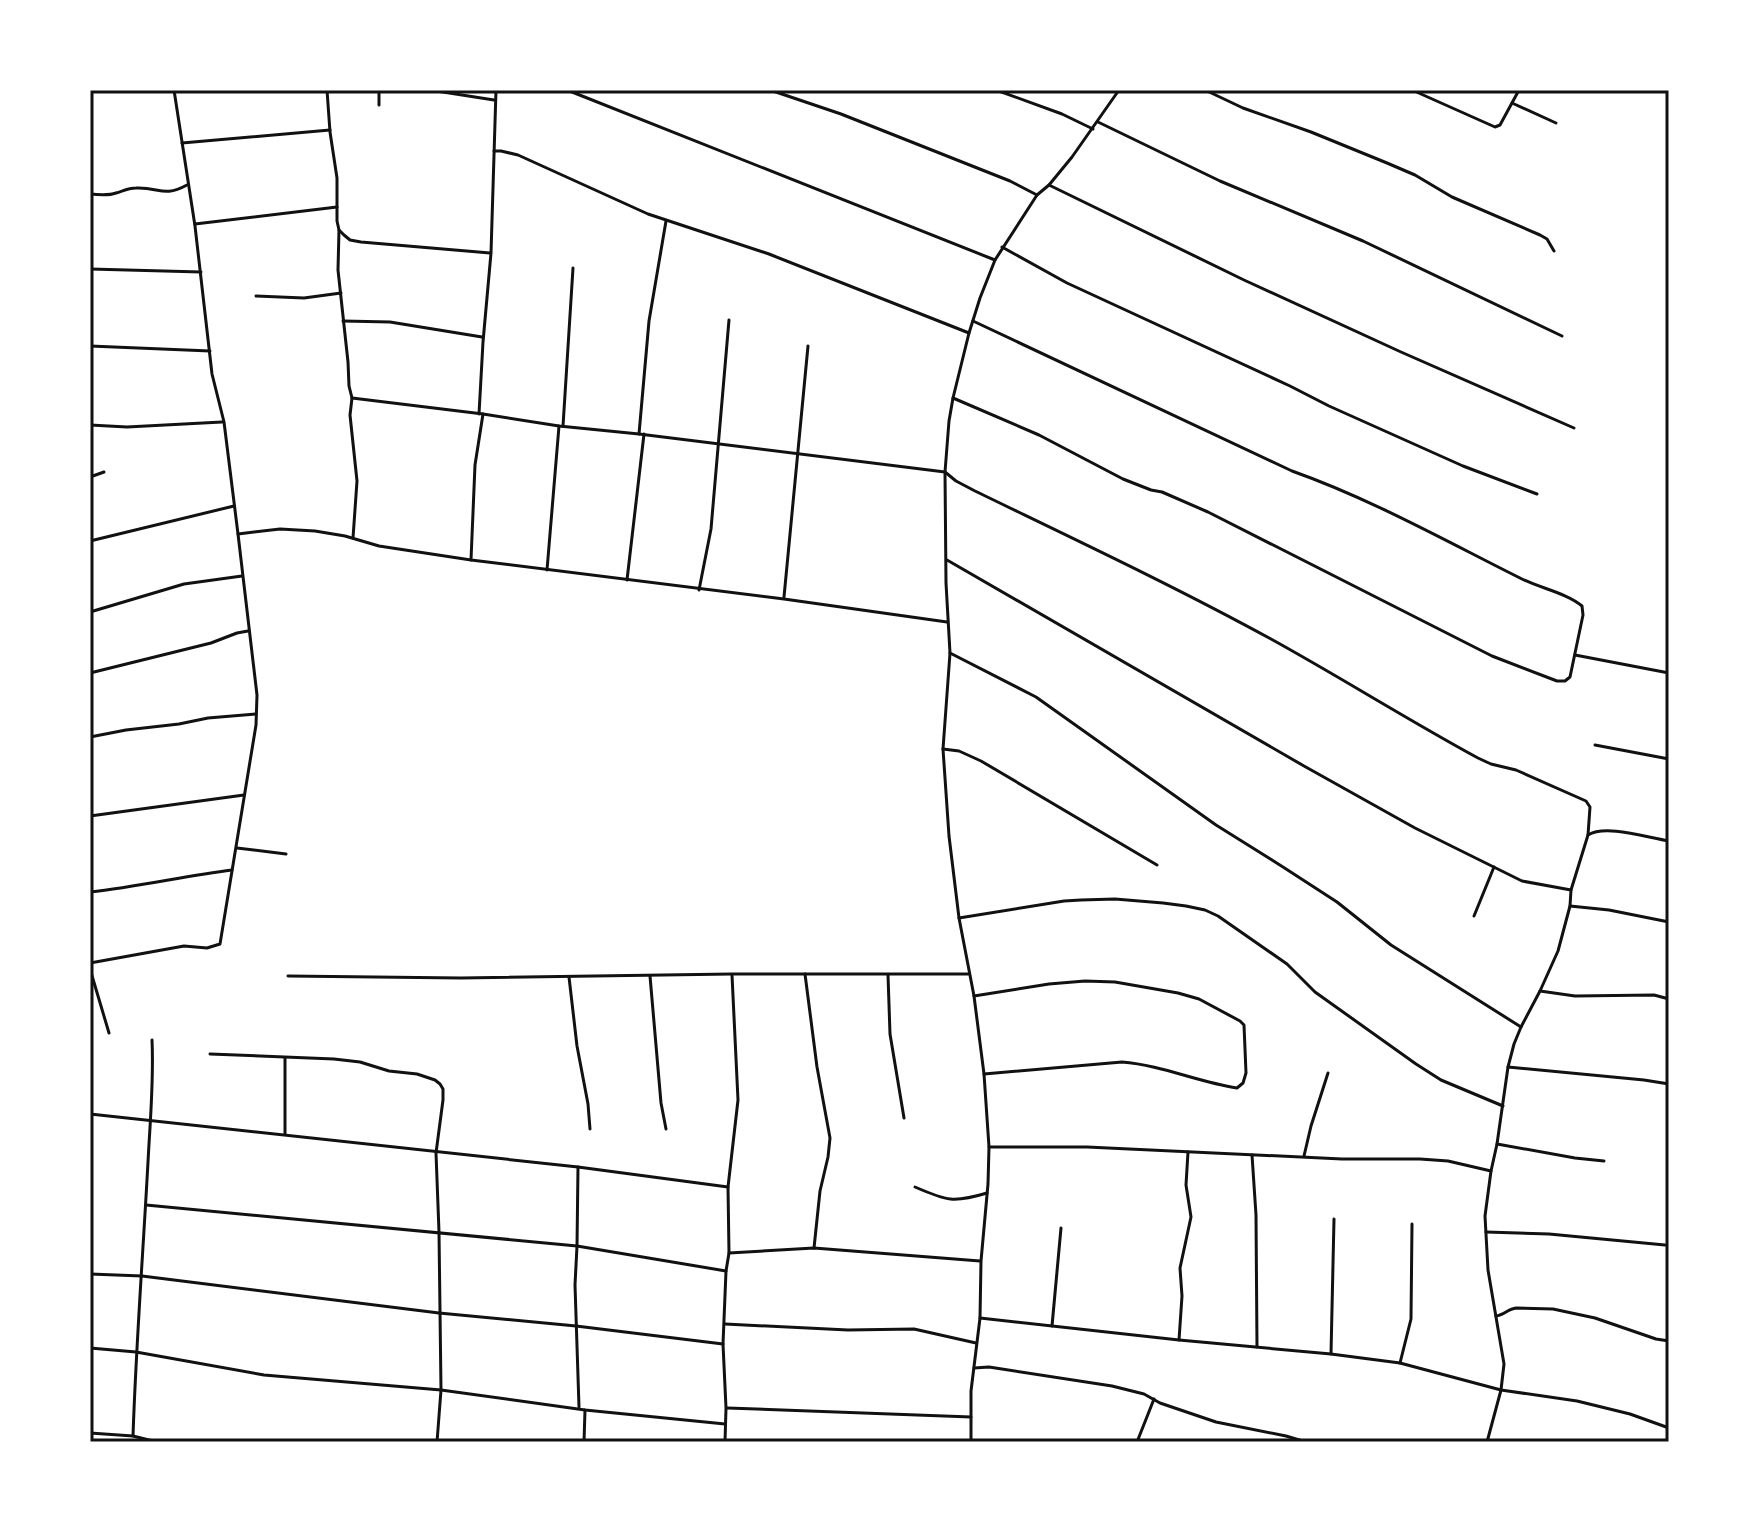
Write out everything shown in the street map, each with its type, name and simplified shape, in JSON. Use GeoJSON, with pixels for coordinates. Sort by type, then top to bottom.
{"type":"FeatureCollection","features":[{"type":"Feature","properties":{"kind":"street"},"geometry":{"type":"LineString","coordinates":[[109,1033],[90,966],[184,946],[207,948],[220,944],[257,714],[224,422],[212,374],[195,224],[174,90]]}},
{"type":"Feature","properties":{"kind":"street"},"geometry":{"type":"LineString","coordinates":[[327,90],[337,178],[338,270],[352,398],[350,415],[357,481],[353,538]]}},
{"type":"Feature","properties":{"kind":"street"},"geometry":{"type":"LineString","coordinates":[[379,90],[379,105]]}},
{"type":"Feature","properties":{"kind":"street"},"geometry":{"type":"LineString","coordinates":[[430,90],[495,100]]}},
{"type":"Feature","properties":{"kind":"street"},"geometry":{"type":"LineString","coordinates":[[471,560],[491,253],[496,90]]}},
{"type":"Feature","properties":{"kind":"street"},"geometry":{"type":"LineString","coordinates":[[567,90],[995,260]]}},
{"type":"Feature","properties":{"kind":"street"},"geometry":{"type":"LineString","coordinates":[[770,90],[841,114],[1010,181],[1037,195]]}},
{"type":"Feature","properties":{"kind":"street"},"geometry":{"type":"LineString","coordinates":[[996,90],[1093,129]]}},
{"type":"Feature","properties":{"kind":"street"},"geometry":{"type":"LineString","coordinates":[[971,1442],[971,1391],[980,1318],[989,1147],[974,996],[959,918],[949,836],[943,749],[950,653],[945,472],[953,398],[969,333],[1002,247],[1037,195],[1049,185],[1093,129],[1119,90]]}},
{"type":"Feature","properties":{"kind":"street"},"geometry":{"type":"LineString","coordinates":[[1205,90],[1243,108],[1415,175],[1452,197],[1540,235],[1547,239],[1554,251]]}},
{"type":"Feature","properties":{"kind":"street"},"geometry":{"type":"LineString","coordinates":[[1412,90],[1495,127],[1500,125],[1519,90]]}},
{"type":"Feature","properties":{"kind":"street"},"geometry":{"type":"LineString","coordinates":[[1512,103],[1556,123]]}},
{"type":"Feature","properties":{"kind":"street"},"geometry":{"type":"LineString","coordinates":[[1098,122],[1220,181],[1363,241],[1562,336]]}},
{"type":"Feature","properties":{"kind":"street"},"geometry":{"type":"LineString","coordinates":[[182,143],[330,130]]}},
{"type":"Feature","properties":{"kind":"street"},"geometry":{"type":"LineString","coordinates":[[494,151],[518,155],[648,214],[769,254],[969,333]]}},
{"type":"Feature","properties":{"kind":"street"},"geometry":{"type":"LineString","coordinates":[[90,194],[115,194],[135,188],[171,193],[188,184]]}},
{"type":"Feature","properties":{"kind":"street"},"geometry":{"type":"LineString","coordinates":[[1049,185],[1244,280],[1574,428]]}},
{"type":"Feature","properties":{"kind":"street"},"geometry":{"type":"LineString","coordinates":[[195,224],[337,207]]}},
{"type":"Feature","properties":{"kind":"street"},"geometry":{"type":"LineString","coordinates":[[627,580],[642,434],[649,321],[666,221]]}},
{"type":"Feature","properties":{"kind":"street"},"geometry":{"type":"LineString","coordinates":[[339,230],[350,240],[361,242],[491,253]]}},
{"type":"Feature","properties":{"kind":"street"},"geometry":{"type":"LineString","coordinates":[[1002,247],[1067,283],[1329,406],[1463,466],[1537,494]]}},
{"type":"Feature","properties":{"kind":"street"},"geometry":{"type":"LineString","coordinates":[[547,570],[573,268]]}},
{"type":"Feature","properties":{"kind":"street"},"geometry":{"type":"LineString","coordinates":[[90,269],[201,272]]}},
{"type":"Feature","properties":{"kind":"street"},"geometry":{"type":"LineString","coordinates":[[256,296],[304,298],[341,293]]}},
{"type":"Feature","properties":{"kind":"street"},"geometry":{"type":"LineString","coordinates":[[699,590],[711,529],[729,320]]}},
{"type":"Feature","properties":{"kind":"street"},"geometry":{"type":"LineString","coordinates":[[343,321],[390,322],[484,337]]}},
{"type":"Feature","properties":{"kind":"street"},"geometry":{"type":"LineString","coordinates":[[953,398],[1039,435],[1123,479],[1208,512],[1492,656],[1557,681],[1570,677],[1583,615],[1582,606],[1576,601],[1536,586],[1330,484],[1292,471],[973,321]]}},
{"type":"Feature","properties":{"kind":"street"},"geometry":{"type":"LineString","coordinates":[[90,346],[210,351]]}},
{"type":"Feature","properties":{"kind":"street"},"geometry":{"type":"LineString","coordinates":[[784,599],[808,346]]}},
{"type":"Feature","properties":{"kind":"street"},"geometry":{"type":"LineString","coordinates":[[352,398],[945,472],[975,491],[1272,639],[1478,758],[1516,770],[1586,801],[1590,807],[1588,835],[1571,890],[1570,906],[1558,951],[1514,1044],[1491,1171],[1485,1216],[1488,1270],[1504,1364],[1501,1390],[1487,1442]]}},
{"type":"Feature","properties":{"kind":"street"},"geometry":{"type":"LineString","coordinates":[[90,425],[127,427],[224,422]]}},
{"type":"Feature","properties":{"kind":"street"},"geometry":{"type":"LineString","coordinates":[[90,477],[104,472]]}},
{"type":"Feature","properties":{"kind":"street"},"geometry":{"type":"LineString","coordinates":[[90,541],[234,506]]}},
{"type":"Feature","properties":{"kind":"street"},"geometry":{"type":"LineString","coordinates":[[238,534],[280,529],[315,531],[379,546],[471,560],[948,622]]}},
{"type":"Feature","properties":{"kind":"street"},"geometry":{"type":"LineString","coordinates":[[946,560],[1415,828],[1522,881],[1571,890]]}},
{"type":"Feature","properties":{"kind":"street"},"geometry":{"type":"LineString","coordinates":[[90,612],[184,584],[243,575]]}},
{"type":"Feature","properties":{"kind":"street"},"geometry":{"type":"LineString","coordinates":[[90,673],[250,631]]}},
{"type":"Feature","properties":{"kind":"street"},"geometry":{"type":"LineString","coordinates":[[950,653],[1036,697],[1216,825],[1337,902],[1391,945],[1521,1027]]}},
{"type":"Feature","properties":{"kind":"street"},"geometry":{"type":"LineString","coordinates":[[1575,655],[1669,673]]}},
{"type":"Feature","properties":{"kind":"street"},"geometry":{"type":"LineString","coordinates":[[90,737],[208,718],[257,714]]}},
{"type":"Feature","properties":{"kind":"street"},"geometry":{"type":"LineString","coordinates":[[1595,745],[1669,759]]}},
{"type":"Feature","properties":{"kind":"street"},"geometry":{"type":"LineString","coordinates":[[943,749],[959,751],[981,761],[1157,865]]}},
{"type":"Feature","properties":{"kind":"street"},"geometry":{"type":"LineString","coordinates":[[90,816],[244,795]]}},
{"type":"Feature","properties":{"kind":"street"},"geometry":{"type":"LineString","coordinates":[[1588,835],[1594,831],[1610,830],[1669,841]]}},
{"type":"Feature","properties":{"kind":"street"},"geometry":{"type":"LineString","coordinates":[[237,848],[286,854]]}},
{"type":"Feature","properties":{"kind":"street"},"geometry":{"type":"LineString","coordinates":[[1474,916],[1494,867]]}},
{"type":"Feature","properties":{"kind":"street"},"geometry":{"type":"LineString","coordinates":[[90,892],[232,870]]}},
{"type":"Feature","properties":{"kind":"street"},"geometry":{"type":"LineString","coordinates":[[959,918],[1081,900],[1115,899],[1205,910],[1287,964],[1315,992],[1416,1064],[1441,1080],[1503,1106]]}},
{"type":"Feature","properties":{"kind":"street"},"geometry":{"type":"LineString","coordinates":[[1570,906],[1669,922]]}},
{"type":"Feature","properties":{"kind":"street"},"geometry":{"type":"LineString","coordinates":[[725,1442],[723,1344],[729,1253],[728,1187],[738,1100],[732,974]]}},
{"type":"Feature","properties":{"kind":"street"},"geometry":{"type":"LineString","coordinates":[[805,974],[830,1138],[814,1248]]}},
{"type":"Feature","properties":{"kind":"street"},"geometry":{"type":"LineString","coordinates":[[288,976],[461,978],[970,974]]}},
{"type":"Feature","properties":{"kind":"street"},"geometry":{"type":"LineString","coordinates":[[888,975],[890,1034],[904,1118]]}},
{"type":"Feature","properties":{"kind":"street"},"geometry":{"type":"LineString","coordinates":[[650,976],[666,1129]]}},
{"type":"Feature","properties":{"kind":"street"},"geometry":{"type":"LineString","coordinates":[[569,977],[590,1129]]}},
{"type":"Feature","properties":{"kind":"street"},"geometry":{"type":"LineString","coordinates":[[974,996],[1049,984],[1115,982],[1199,999],[1244,1025],[1246,1073],[1243,1083],[1237,1088],[1144,1064],[1122,1062],[984,1074]]}},
{"type":"Feature","properties":{"kind":"street"},"geometry":{"type":"LineString","coordinates":[[1540,991],[1575,996],[1654,995],[1669,999]]}},
{"type":"Feature","properties":{"kind":"street"},"geometry":{"type":"LineString","coordinates":[[133,1436],[152,1040]]}},
{"type":"Feature","properties":{"kind":"street"},"geometry":{"type":"LineString","coordinates":[[210,1054],[360,1062],[389,1071],[417,1074],[435,1080],[443,1089],[436,1153],[441,1390],[437,1442]]}},
{"type":"Feature","properties":{"kind":"street"},"geometry":{"type":"LineString","coordinates":[[285,1058],[285,1135]]}},
{"type":"Feature","properties":{"kind":"street"},"geometry":{"type":"LineString","coordinates":[[1508,1067],[1669,1084]]}},
{"type":"Feature","properties":{"kind":"street"},"geometry":{"type":"LineString","coordinates":[[1304,1156],[1328,1073]]}},
{"type":"Feature","properties":{"kind":"street"},"geometry":{"type":"LineString","coordinates":[[90,1114],[578,1167],[728,1187]]}},
{"type":"Feature","properties":{"kind":"street"},"geometry":{"type":"LineString","coordinates":[[1497,1144],[1604,1161]]}},
{"type":"Feature","properties":{"kind":"street"},"geometry":{"type":"LineString","coordinates":[[989,1147],[1420,1159],[1448,1161],[1491,1171]]}},
{"type":"Feature","properties":{"kind":"street"},"geometry":{"type":"LineString","coordinates":[[1179,1340],[1180,1268],[1191,1217],[1186,1185],[1188,1152]]}},
{"type":"Feature","properties":{"kind":"street"},"geometry":{"type":"LineString","coordinates":[[1252,1155],[1256,1215],[1257,1347]]}},
{"type":"Feature","properties":{"kind":"street"},"geometry":{"type":"LineString","coordinates":[[578,1167],[575,1285],[579,1408]]}},
{"type":"Feature","properties":{"kind":"street"},"geometry":{"type":"LineString","coordinates":[[915,1187],[951,1200],[965,1200],[987,1193]]}},
{"type":"Feature","properties":{"kind":"street"},"geometry":{"type":"LineString","coordinates":[[146,1205],[577,1246],[726,1271]]}},
{"type":"Feature","properties":{"kind":"street"},"geometry":{"type":"LineString","coordinates":[[1331,1354],[1334,1219]]}},
{"type":"Feature","properties":{"kind":"street"},"geometry":{"type":"LineString","coordinates":[[1400,1363],[1411,1319],[1412,1224]]}},
{"type":"Feature","properties":{"kind":"street"},"geometry":{"type":"LineString","coordinates":[[1052,1326],[1061,1228]]}},
{"type":"Feature","properties":{"kind":"street"},"geometry":{"type":"LineString","coordinates":[[1486,1232],[1549,1234],[1665,1245]]}},
{"type":"Feature","properties":{"kind":"street"},"geometry":{"type":"LineString","coordinates":[[729,1253],[814,1248],[981,1261]]}},
{"type":"Feature","properties":{"kind":"street"},"geometry":{"type":"LineString","coordinates":[[90,1274],[142,1276],[723,1344]]}},
{"type":"Feature","properties":{"kind":"street"},"geometry":{"type":"LineString","coordinates":[[1496,1316],[1516,1308],[1553,1309],[1601,1319],[1669,1341]]}},
{"type":"Feature","properties":{"kind":"street"},"geometry":{"type":"LineString","coordinates":[[980,1318],[1400,1363],[1501,1390],[1577,1401],[1630,1414],[1669,1428]]}},
{"type":"Feature","properties":{"kind":"street"},"geometry":{"type":"LineString","coordinates":[[725,1324],[848,1330],[914,1329],[976,1343]]}},
{"type":"Feature","properties":{"kind":"street"},"geometry":{"type":"LineString","coordinates":[[90,1348],[136,1352],[264,1375],[441,1390],[585,1410],[725,1424]]}},
{"type":"Feature","properties":{"kind":"street"},"geometry":{"type":"LineString","coordinates":[[974,1368],[989,1367],[1112,1386],[1144,1394],[1216,1422],[1308,1442]]}},
{"type":"Feature","properties":{"kind":"street"},"geometry":{"type":"LineString","coordinates":[[1137,1442],[1154,1399]]}},
{"type":"Feature","properties":{"kind":"street"},"geometry":{"type":"LineString","coordinates":[[726,1408],[971,1417]]}},
{"type":"Feature","properties":{"kind":"street"},"geometry":{"type":"LineString","coordinates":[[584,1442],[585,1410]]}},
{"type":"Feature","properties":{"kind":"street"},"geometry":{"type":"LineString","coordinates":[[90,1433],[133,1436],[157,1442]]}}]}
